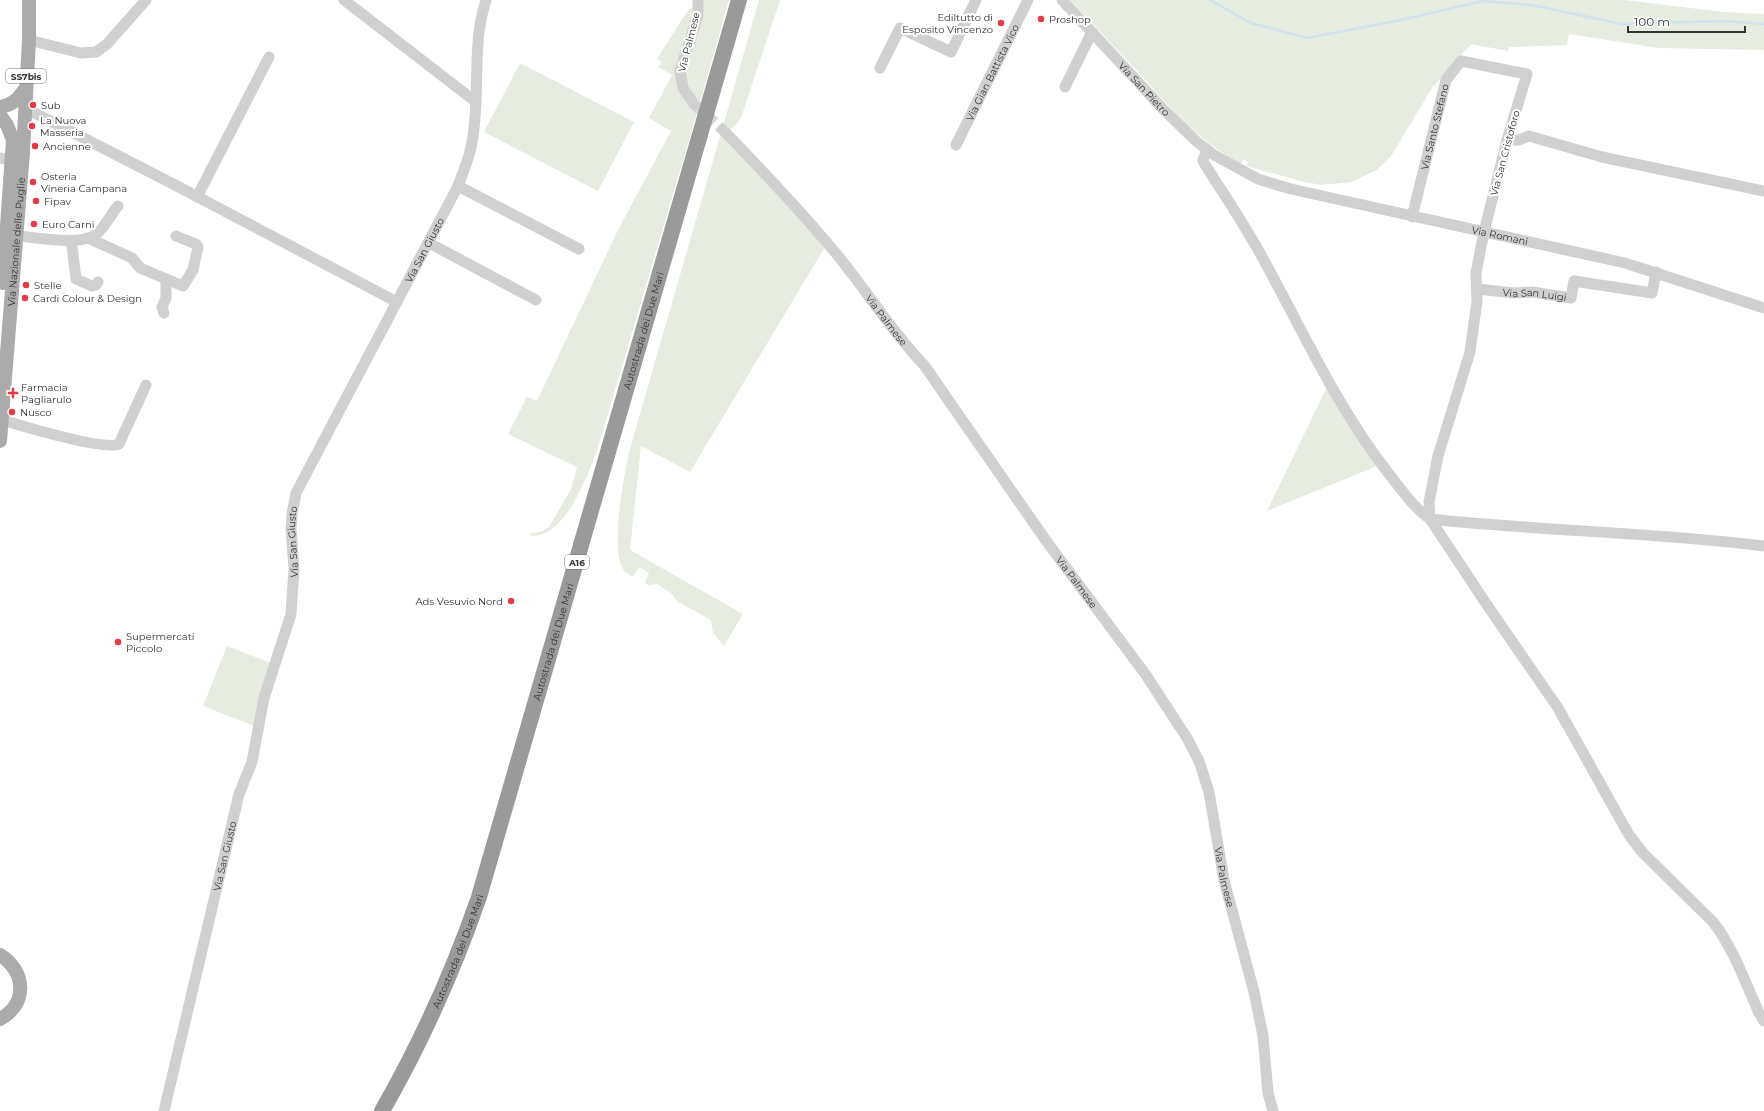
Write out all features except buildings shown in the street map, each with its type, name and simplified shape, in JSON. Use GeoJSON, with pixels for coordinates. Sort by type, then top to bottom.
{"type":"FeatureCollection","features":[{"type":"Feature","properties":{"kind":"highway","name":"Autostrada dei Due Mari"},"geometry":{"type":"LineString","coordinates":[[382,1111],[400,1080],[432,1016],[479,898],[739,0]]}},
{"type":"Feature","properties":{"kind":"highway","name":"Autostrada dei Due Mari"},"geometry":{"type":"LineString","coordinates":[[395,1111],[441,1021],[472,950],[489,901],[750,0]]}},
{"type":"Feature","properties":{"kind":"main road","name":"Via Nazionale delle Puglie"},"geometry":{"type":"LineString","coordinates":[[0,441],[23,152],[25,89],[29,40],[29,0]]}},
{"type":"Feature","properties":{"kind":"main road","name":"SS7bis"},"geometry":{"type":"LineString","coordinates":[[0,107],[9,106],[14,103],[25,89]]}},
{"type":"Feature","properties":{"kind":"main road","name":"Via Nazionale delle Puglie"},"geometry":{"type":"LineString","coordinates":[[0,115],[7,125],[12,140],[6,159],[0,318]]}},
{"type":"Feature","properties":{"kind":"main road"},"geometry":{"type":"LineString","coordinates":[[0,955],[10,962],[20,981],[20,992],[16,1003],[3,1017]]}},
{"type":"Feature","properties":{"kind":"street"},"geometry":{"type":"LineString","coordinates":[[29,40],[81,53],[96,52],[107,44],[146,0]]}},
{"type":"Feature","properties":{"kind":"street"},"geometry":{"type":"LineString","coordinates":[[344,0],[476,102]]}},
{"type":"Feature","properties":{"kind":"street","name":"Via San Giusto"},"geometry":{"type":"LineString","coordinates":[[164,1111],[239,794],[252,762],[264,698],[291,614],[294,569],[291,529],[296,493],[458,186],[472,144],[476,102],[477,42],[481,17],[486,0]]}},
{"type":"Feature","properties":{"kind":"street","name":"Via Palmese"},"geometry":{"type":"LineString","coordinates":[[694,104],[683,88],[680,71],[698,15],[698,0]]}},
{"type":"Feature","properties":{"kind":"street"},"geometry":{"type":"LineString","coordinates":[[880,68],[900,28],[951,52],[976,0]]}},
{"type":"Feature","properties":{"kind":"street","name":"Via Gian Battista Vico"},"geometry":{"type":"LineString","coordinates":[[956,145],[1028,0]]}},
{"type":"Feature","properties":{"kind":"street","name":"Via San Pietro"},"geometry":{"type":"LineString","coordinates":[[1062,0],[1163,109],[1196,141],[1235,168]]}},
{"type":"Feature","properties":{"kind":"street"},"geometry":{"type":"LineString","coordinates":[[1065,87],[1092,32]]}},
{"type":"Feature","properties":{"kind":"street"},"geometry":{"type":"LineString","coordinates":[[197,197],[269,57]]}},
{"type":"Feature","properties":{"kind":"street","name":"Via Santo Stefano"},"geometry":{"type":"LineString","coordinates":[[1412,217],[1446,80],[1460,61],[1527,74]]}},
{"type":"Feature","properties":{"kind":"street","name":"Via San Cristoforo"},"geometry":{"type":"LineString","coordinates":[[1430,518],[1429,502],[1436,462],[1470,352],[1477,301],[1476,273],[1484,232],[1507,140],[1527,74]]}},
{"type":"Feature","properties":{"kind":"street"},"geometry":{"type":"LineString","coordinates":[[24,108],[397,302]]}},
{"type":"Feature","properties":{"kind":"street","name":"Via Palmese"},"geometry":{"type":"LineString","coordinates":[[722,130],[780,190],[834,251],[908,348],[924,365],[1047,542],[1146,675],[1187,738],[1199,760],[1209,792],[1224,880],[1254,992],[1263,1036],[1268,1093],[1273,1111]]}},
{"type":"Feature","properties":{"kind":"street"},"geometry":{"type":"LineString","coordinates":[[1507,140],[1518,140],[1529,136],[1602,157],[1764,192]]}},
{"type":"Feature","properties":{"kind":"street"},"geometry":{"type":"LineString","coordinates":[[1208,150],[1203,160],[1204,163],[1256,245],[1306,342],[1354,426],[1401,490],[1422,513],[1430,518],[1467,523],[1606,531],[1764,546]]}},
{"type":"Feature","properties":{"kind":"street","name":"Via Romani"},"geometry":{"type":"LineString","coordinates":[[1235,168],[1258,179],[1291,189],[1625,263],[1764,308]]}},
{"type":"Feature","properties":{"kind":"street"},"geometry":{"type":"LineString","coordinates":[[458,186],[579,249]]}},
{"type":"Feature","properties":{"kind":"street"},"geometry":{"type":"LineString","coordinates":[[16,236],[69,240],[88,238],[95,235],[103,227],[110,215],[118,206]]}},
{"type":"Feature","properties":{"kind":"street"},"geometry":{"type":"LineString","coordinates":[[88,238],[128,256],[140,268],[183,286],[193,270],[198,245],[176,236]]}},
{"type":"Feature","properties":{"kind":"street"},"geometry":{"type":"LineString","coordinates":[[69,240],[72,246],[76,279],[94,286],[98,282]]}},
{"type":"Feature","properties":{"kind":"street"},"geometry":{"type":"LineString","coordinates":[[429,243],[536,300]]}},
{"type":"Feature","properties":{"kind":"street","name":"Via San Luigi"},"geometry":{"type":"LineString","coordinates":[[1477,289],[1515,293],[1532,292],[1571,298],[1574,281],[1652,293],[1656,272]]}},
{"type":"Feature","properties":{"kind":"street"},"geometry":{"type":"LineString","coordinates":[[164,313],[162,306],[166,298],[166,279]]}},
{"type":"Feature","properties":{"kind":"street"},"geometry":{"type":"LineString","coordinates":[[2,420],[99,445],[115,446],[119,444],[146,385]]}},
{"type":"Feature","properties":{"kind":"street"},"geometry":{"type":"LineString","coordinates":[[1430,518],[1484,602],[1533,668],[1558,708],[1628,835],[1643,853],[1719,930],[1732,953],[1764,1021]]}},
{"type":"Feature","properties":{"kind":"shaded area"},"geometry":{"type":"Polygon","coordinates":[[[702,0],[729,0],[700,102],[690,91],[684,77],[702,0]]]}},
{"type":"Feature","properties":{"kind":"shaded area"},"geometry":{"type":"Polygon","coordinates":[[[759,0],[780,0],[742,115],[738,123],[728,131],[723,126],[759,0]]]}},
{"type":"Feature","properties":{"kind":"shaded area"},"geometry":{"type":"Polygon","coordinates":[[[1070,0],[1624,0],[1724,12],[1764,14],[1764,50],[1659,48],[1569,34],[1567,45],[1509,47],[1508,51],[1471,44],[1432,88],[1391,156],[1377,170],[1351,182],[1322,185],[1304,182],[1246,166],[1248,162],[1243,159],[1241,164],[1212,145],[1199,135],[1162,99],[1070,0]]]}},
{"type":"Feature","properties":{"kind":"shaded area"},"geometry":{"type":"Polygon","coordinates":[[[695,5],[680,59],[687,101],[698,110],[598,447],[582,487],[566,515],[556,526],[544,533],[532,536],[530,533],[541,532],[549,527],[571,489],[577,467],[508,434],[527,397],[537,401],[618,230],[671,131],[649,118],[672,75],[658,67],[662,62],[657,59],[686,13],[695,5]]]}},
{"type":"Feature","properties":{"kind":"shaded area"},"geometry":{"type":"Polygon","coordinates":[[[520,63],[634,122],[598,191],[484,132],[520,63]]]}},
{"type":"Feature","properties":{"kind":"shaded area"},"geometry":{"type":"Polygon","coordinates":[[[721,133],[825,247],[690,472],[641,446],[630,550],[743,614],[724,646],[713,633],[711,620],[677,601],[671,593],[657,584],[649,585],[645,583],[649,573],[639,567],[633,577],[625,572],[620,563],[618,548],[619,511],[631,445],[721,133]]]}},
{"type":"Feature","properties":{"kind":"shaded area"},"geometry":{"type":"Polygon","coordinates":[[[1327,387],[1377,466],[1267,511],[1327,387]]]}},
{"type":"Feature","properties":{"kind":"shaded area"},"geometry":{"type":"Polygon","coordinates":[[[227,646],[273,664],[254,726],[203,706],[227,646]]]}},
{"type":"Feature","properties":{"kind":"waterway"},"geometry":{"type":"LineString","coordinates":[[1210,0],[1251,23],[1307,38],[1396,21],[1483,1],[1531,5],[1622,24],[1723,21],[1764,24]]}},
{"type":"Feature","properties":{"kind":"tunnel"},"geometry":{"type":"LineString","coordinates":[[694,104],[723,130]]}},
{"type":"Feature","properties":{"kind":"place","name":"Proshop"},"geometry":{"type":"Point","coordinates":[1041,19]}},
{"type":"Feature","properties":{"kind":"place","name":"Ediltutto di Esposito Vincenzo"},"geometry":{"type":"Point","coordinates":[1001,23]}},
{"type":"Feature","properties":{"kind":"place","name":"Sub"},"geometry":{"type":"Point","coordinates":[33,105]}},
{"type":"Feature","properties":{"kind":"place","name":"La Nuova Masseria"},"geometry":{"type":"Point","coordinates":[32,126]}},
{"type":"Feature","properties":{"kind":"place","name":"Ancienne"},"geometry":{"type":"Point","coordinates":[35,146]}},
{"type":"Feature","properties":{"kind":"place","name":"Osteria Vineria Campana"},"geometry":{"type":"Point","coordinates":[33,182]}},
{"type":"Feature","properties":{"kind":"place","name":"Fipav"},"geometry":{"type":"Point","coordinates":[36,201]}},
{"type":"Feature","properties":{"kind":"place","name":"Euro Carni"},"geometry":{"type":"Point","coordinates":[34,224]}},
{"type":"Feature","properties":{"kind":"place","name":"Stelle"},"geometry":{"type":"Point","coordinates":[26,285]}},
{"type":"Feature","properties":{"kind":"place","name":"Cardi Colour & Design"},"geometry":{"type":"Point","coordinates":[25,298]}},
{"type":"Feature","properties":{"kind":"place","name":"Farmacia Pagliarulo"},"geometry":{"type":"Point","coordinates":[13,393]}},
{"type":"Feature","properties":{"kind":"place","name":"Nusco"},"geometry":{"type":"Point","coordinates":[12,412]}},
{"type":"Feature","properties":{"kind":"place","name":"Ads Vesuvio Nord"},"geometry":{"type":"Point","coordinates":[511,601]}},
{"type":"Feature","properties":{"kind":"place","name":"Supermercati Piccolo"},"geometry":{"type":"Point","coordinates":[118,642]}}]}
